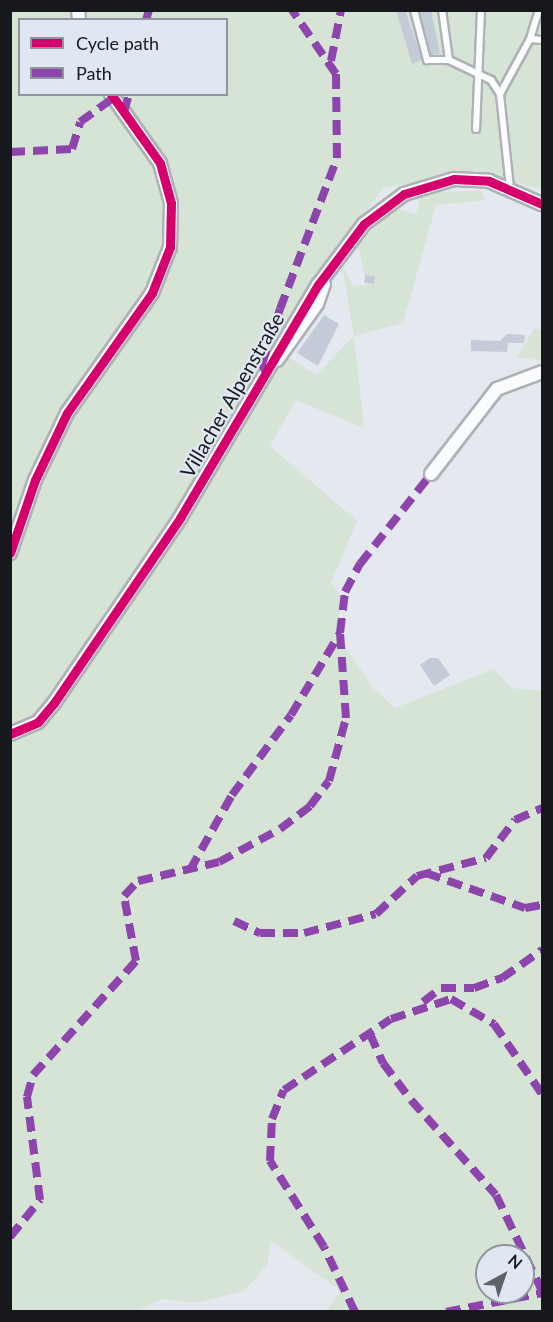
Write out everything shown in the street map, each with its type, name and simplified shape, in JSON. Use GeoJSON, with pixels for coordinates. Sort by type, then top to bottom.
{"type":"FeatureCollection","features":[{"type":"Feature","properties":{"kind":"street"},"geometry":{"type":"LineString","coordinates":[[10,553],[35,480],[67,413],[152,293],[170,247],[171,203],[160,163],[112,96]]}},
{"type":"Feature","properties":{"kind":"street","name":"Villacher Alpenstraße"},"geometry":{"type":"LineString","coordinates":[[10,734],[38,722],[54,703],[180,518],[326,277],[364,224],[404,194],[454,179],[510,188],[543,204]]}},
{"type":"Feature","properties":{"kind":"street"},"geometry":{"type":"LineString","coordinates":[[431,474],[497,389],[543,372]]}},
{"type":"Feature","properties":{"kind":"lane"},"geometry":{"type":"LineString","coordinates":[[414,10],[427,60],[449,60],[481,75],[500,94]]}},
{"type":"Feature","properties":{"kind":"lane"},"geometry":{"type":"LineString","coordinates":[[442,10],[449,60]]}},
{"type":"Feature","properties":{"kind":"lane"},"geometry":{"type":"LineString","coordinates":[[476,129],[481,75],[481,10]]}},
{"type":"Feature","properties":{"kind":"lane"},"geometry":{"type":"LineString","coordinates":[[510,188],[500,94],[530,39],[539,10]]}},
{"type":"Feature","properties":{"kind":"lane"},"geometry":{"type":"LineString","coordinates":[[530,39],[543,40]]}},
{"type":"Feature","properties":{"kind":"green space"},"geometry":{"type":"Polygon","coordinates":[[[10,11],[542,11],[542,189],[470,172],[383,188],[270,345],[316,375],[354,336],[364,428],[296,400],[270,446],[357,521],[331,583],[341,596],[337,634],[373,688],[395,708],[494,669],[511,688],[542,691],[542,1311],[326,1311],[341,1291],[271,1241],[267,1265],[244,1291],[195,1303],[162,1299],[137,1311],[11,1311],[10,11]]]}},
{"type":"Feature","properties":{"kind":"green space"},"geometry":{"type":"Polygon","coordinates":[[[481,191],[485,200],[436,205],[403,323],[354,336],[342,266],[353,286],[375,284],[375,276],[365,275],[358,246],[394,208],[416,214],[420,197],[435,192],[481,191]]]}},
{"type":"Feature","properties":{"kind":"green space"},"geometry":{"type":"Polygon","coordinates":[[[534,329],[542,329],[542,361],[517,357],[534,329]]]}},
{"type":"Feature","properties":{"kind":"building"},"geometry":{"type":"Polygon","coordinates":[[[396,10],[405,10],[422,60],[412,64],[396,10]]]}},
{"type":"Feature","properties":{"kind":"building"},"geometry":{"type":"Polygon","coordinates":[[[420,10],[431,10],[440,54],[431,55],[420,10]]]}},
{"type":"Feature","properties":{"kind":"building"},"geometry":{"type":"Polygon","coordinates":[[[365,275],[375,276],[374,284],[364,283],[365,275]]]}},
{"type":"Feature","properties":{"kind":"building"},"geometry":{"type":"Polygon","coordinates":[[[324,315],[339,324],[318,366],[297,353],[324,315]]]}},
{"type":"Feature","properties":{"kind":"building"},"geometry":{"type":"Polygon","coordinates":[[[507,334],[525,335],[524,343],[508,343],[507,352],[471,351],[471,340],[500,341],[507,334]]]}},
{"type":"Feature","properties":{"kind":"building"},"geometry":{"type":"Polygon","coordinates":[[[430,658],[438,658],[450,675],[434,686],[420,665],[430,658]]]}},
{"type":"Feature","properties":{"kind":"marked path"},"geometry":{"type":"LineString","coordinates":[[147,18],[149,10]]}},
{"type":"Feature","properties":{"kind":"marked path"},"geometry":{"type":"LineString","coordinates":[[265,371],[262,364],[280,309],[337,158],[336,74],[292,10]]}},
{"type":"Feature","properties":{"kind":"marked path"},"geometry":{"type":"LineString","coordinates":[[331,61],[341,10]]}},
{"type":"Feature","properties":{"kind":"marked path"},"geometry":{"type":"LineString","coordinates":[[124,112],[128,96]]}},
{"type":"Feature","properties":{"kind":"marked path"},"geometry":{"type":"LineString","coordinates":[[10,152],[72,149],[80,122],[113,98]]}},
{"type":"Feature","properties":{"kind":"marked path"},"geometry":{"type":"LineString","coordinates":[[10,1237],[40,1200],[27,1097],[33,1075],[136,961],[124,896],[138,881],[219,862],[280,829],[310,806],[329,781],[346,718],[340,633],[345,592],[360,564],[431,474]]}},
{"type":"Feature","properties":{"kind":"marked path"},"geometry":{"type":"LineString","coordinates":[[190,870],[232,795],[291,715],[340,633]]}},
{"type":"Feature","properties":{"kind":"marked path"},"geometry":{"type":"LineString","coordinates":[[234,921],[260,933],[304,933],[376,914],[417,876],[486,858],[515,820],[542,808]]}},
{"type":"Feature","properties":{"kind":"marked path"},"geometry":{"type":"LineString","coordinates":[[426,873],[525,908],[542,905]]}},
{"type":"Feature","properties":{"kind":"marked path"},"geometry":{"type":"LineString","coordinates":[[423,1002],[441,988],[474,988],[502,978],[542,950]]}},
{"type":"Feature","properties":{"kind":"marked path"},"geometry":{"type":"LineString","coordinates":[[355,1312],[324,1247],[270,1161],[272,1119],[284,1090],[391,1019],[451,999],[494,1024],[542,1094]]}},
{"type":"Feature","properties":{"kind":"marked path"},"geometry":{"type":"LineString","coordinates":[[370,1034],[383,1063],[411,1100],[496,1195],[542,1291]]}},
{"type":"Feature","properties":{"kind":"marked path"},"geometry":{"type":"LineString","coordinates":[[446,1312],[542,1293]]}},
{"type":"Feature","properties":{"kind":"cycle path"},"geometry":{"type":"LineString","coordinates":[[10,553],[35,480],[67,413],[152,293],[170,247],[171,203],[160,163],[112,96]]}},
{"type":"Feature","properties":{"kind":"cycle path"},"geometry":{"type":"LineString","coordinates":[[10,734],[38,722],[54,703],[180,518],[318,285],[364,224],[404,194],[454,179],[489,181],[542,204]]}}]}
